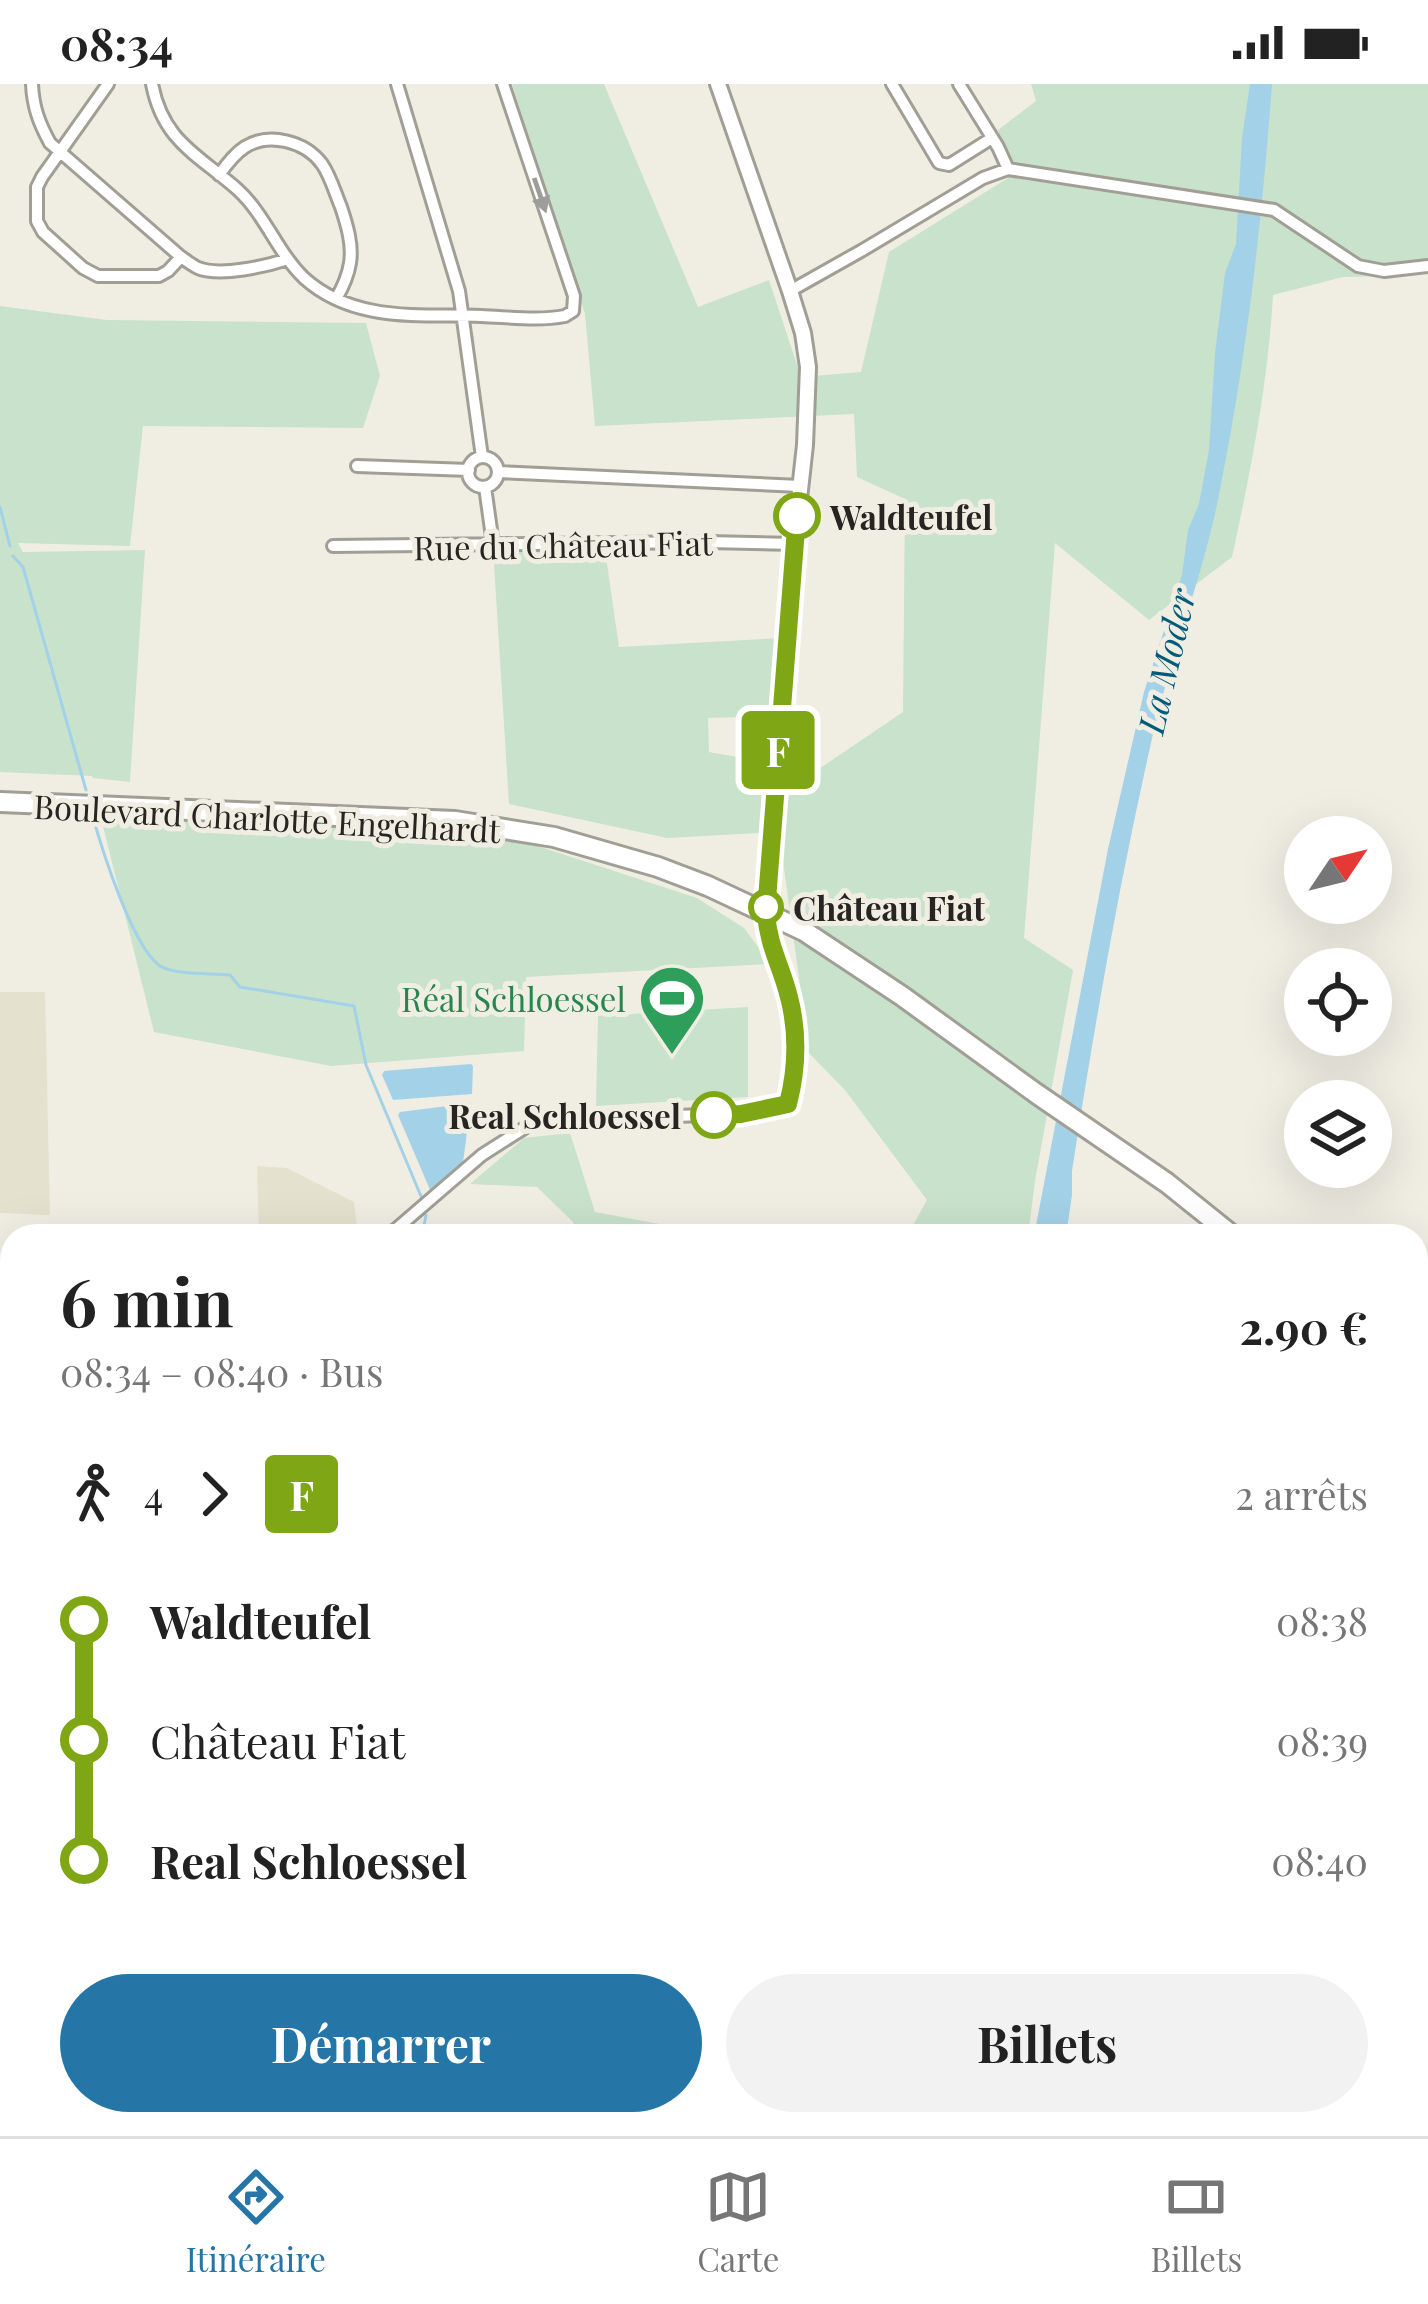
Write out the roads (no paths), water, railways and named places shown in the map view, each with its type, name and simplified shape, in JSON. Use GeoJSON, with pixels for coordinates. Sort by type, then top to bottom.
{"type":"FeatureCollection","features":[{"type":"Feature","properties":{"kind":"main road","name":"Boulevard Charlotte Engelhardt"},"geometry":{"type":"LineString","coordinates":[[0,802],[422,818],[503,827],[629,858],[708,886],[836,943],[875,978],[1219,1224]]}},
{"type":"Feature","properties":{"kind":"street"},"geometry":{"type":"LineString","coordinates":[[32,84],[33,106],[50,143],[197,268],[265,267],[288,260]]}},
{"type":"Feature","properties":{"kind":"street"},"geometry":{"type":"LineString","coordinates":[[108,84],[38,187],[37,221],[43,232],[98,276],[159,276],[182,257]]}},
{"type":"Feature","properties":{"kind":"street"},"geometry":{"type":"LineString","coordinates":[[397,84],[464,315],[482,457]]}},
{"type":"Feature","properties":{"kind":"street"},"geometry":{"type":"LineString","coordinates":[[152,85],[168,130],[239,191],[303,277],[336,299],[387,315],[559,318],[570,314],[574,296],[503,84]]}},
{"type":"Feature","properties":{"kind":"street"},"geometry":{"type":"LineString","coordinates":[[402,1224],[482,1155],[529,1125],[741,1114],[788,1104],[796,1044],[766,912],[806,445],[808,367],[790,291],[718,84]]}},
{"type":"Feature","properties":{"kind":"street"},"geometry":{"type":"LineString","coordinates":[[892,84],[939,164],[949,165],[992,138]]}},
{"type":"Feature","properties":{"kind":"street"},"geometry":{"type":"LineString","coordinates":[[959,84],[1008,169]]}},
{"type":"Feature","properties":{"kind":"street"},"geometry":{"type":"LineString","coordinates":[[219,175],[245,147],[260,141],[302,146],[320,160],[345,218],[351,248],[350,266],[336,299]]}},
{"type":"Feature","properties":{"kind":"street"},"geometry":{"type":"LineString","coordinates":[[790,291],[983,178],[1008,169],[1274,210],[1358,266],[1384,272],[1428,266]]}},
{"type":"Feature","properties":{"kind":"street"},"geometry":{"type":"LineString","coordinates":[[482,457],[495,463],[498,472],[496,480],[485,487],[473,482],[469,470],[482,457]]}},
{"type":"Feature","properties":{"kind":"street"},"geometry":{"type":"LineString","coordinates":[[357,466],[469,470]]}},
{"type":"Feature","properties":{"kind":"street"},"geometry":{"type":"LineString","coordinates":[[498,472],[800,486]]}},
{"type":"Feature","properties":{"kind":"street"},"geometry":{"type":"LineString","coordinates":[[485,487],[493,544]]}},
{"type":"Feature","properties":{"kind":"street","name":"Rue du Château Fiat"},"geometry":{"type":"LineString","coordinates":[[333,546],[794,544]]}},
{"type":"Feature","properties":{"kind":"water","name":"La Moder"},"geometry":{"type":"Polygon","coordinates":[[[1250,84],[1272,84],[1252,287],[1230,439],[1128,849],[1080,1117],[1068,1224],[1036,1224],[1108,849],[1144,692],[1182,575],[1188,530],[1199,504],[1209,450],[1225,273],[1236,244],[1250,84]]]}},
{"type":"Feature","properties":{"kind":"water"},"geometry":{"type":"Polygon","coordinates":[[[471,1064],[472,1094],[393,1100],[382,1075],[384,1071],[471,1064]]]}},
{"type":"Feature","properties":{"kind":"water"},"geometry":{"type":"Polygon","coordinates":[[[471,1103],[463,1162],[431,1192],[398,1115],[471,1103]]]}},
{"type":"Feature","properties":{"kind":"waterway"},"geometry":{"type":"LineString","coordinates":[[0,507],[10,546]]}},
{"type":"Feature","properties":{"kind":"waterway"},"geometry":{"type":"LineString","coordinates":[[13,556],[23,567],[86,790]]}},
{"type":"Feature","properties":{"kind":"waterway"},"geometry":{"type":"LineString","coordinates":[[92,814],[131,923],[153,960],[164,968],[188,973],[230,975],[240,987],[354,1006],[366,1065],[423,1201]]}},
{"type":"Feature","properties":{"kind":"waterway"},"geometry":{"type":"LineString","coordinates":[[424,1224],[426,1215]]}},
{"type":"Feature","properties":{"kind":"place","name":"Waldteufel"},"geometry":{"type":"Point","coordinates":[797,516]}},
{"type":"Feature","properties":{"kind":"place","name":"Château Fiat"},"geometry":{"type":"Point","coordinates":[766,907]}},
{"type":"Feature","properties":{"kind":"place","name":"Réal Schloessel"},"geometry":{"type":"Point","coordinates":[672,1057]}},
{"type":"Feature","properties":{"kind":"place","name":"Real Schloessel"},"geometry":{"type":"Point","coordinates":[714,1115]}}]}
